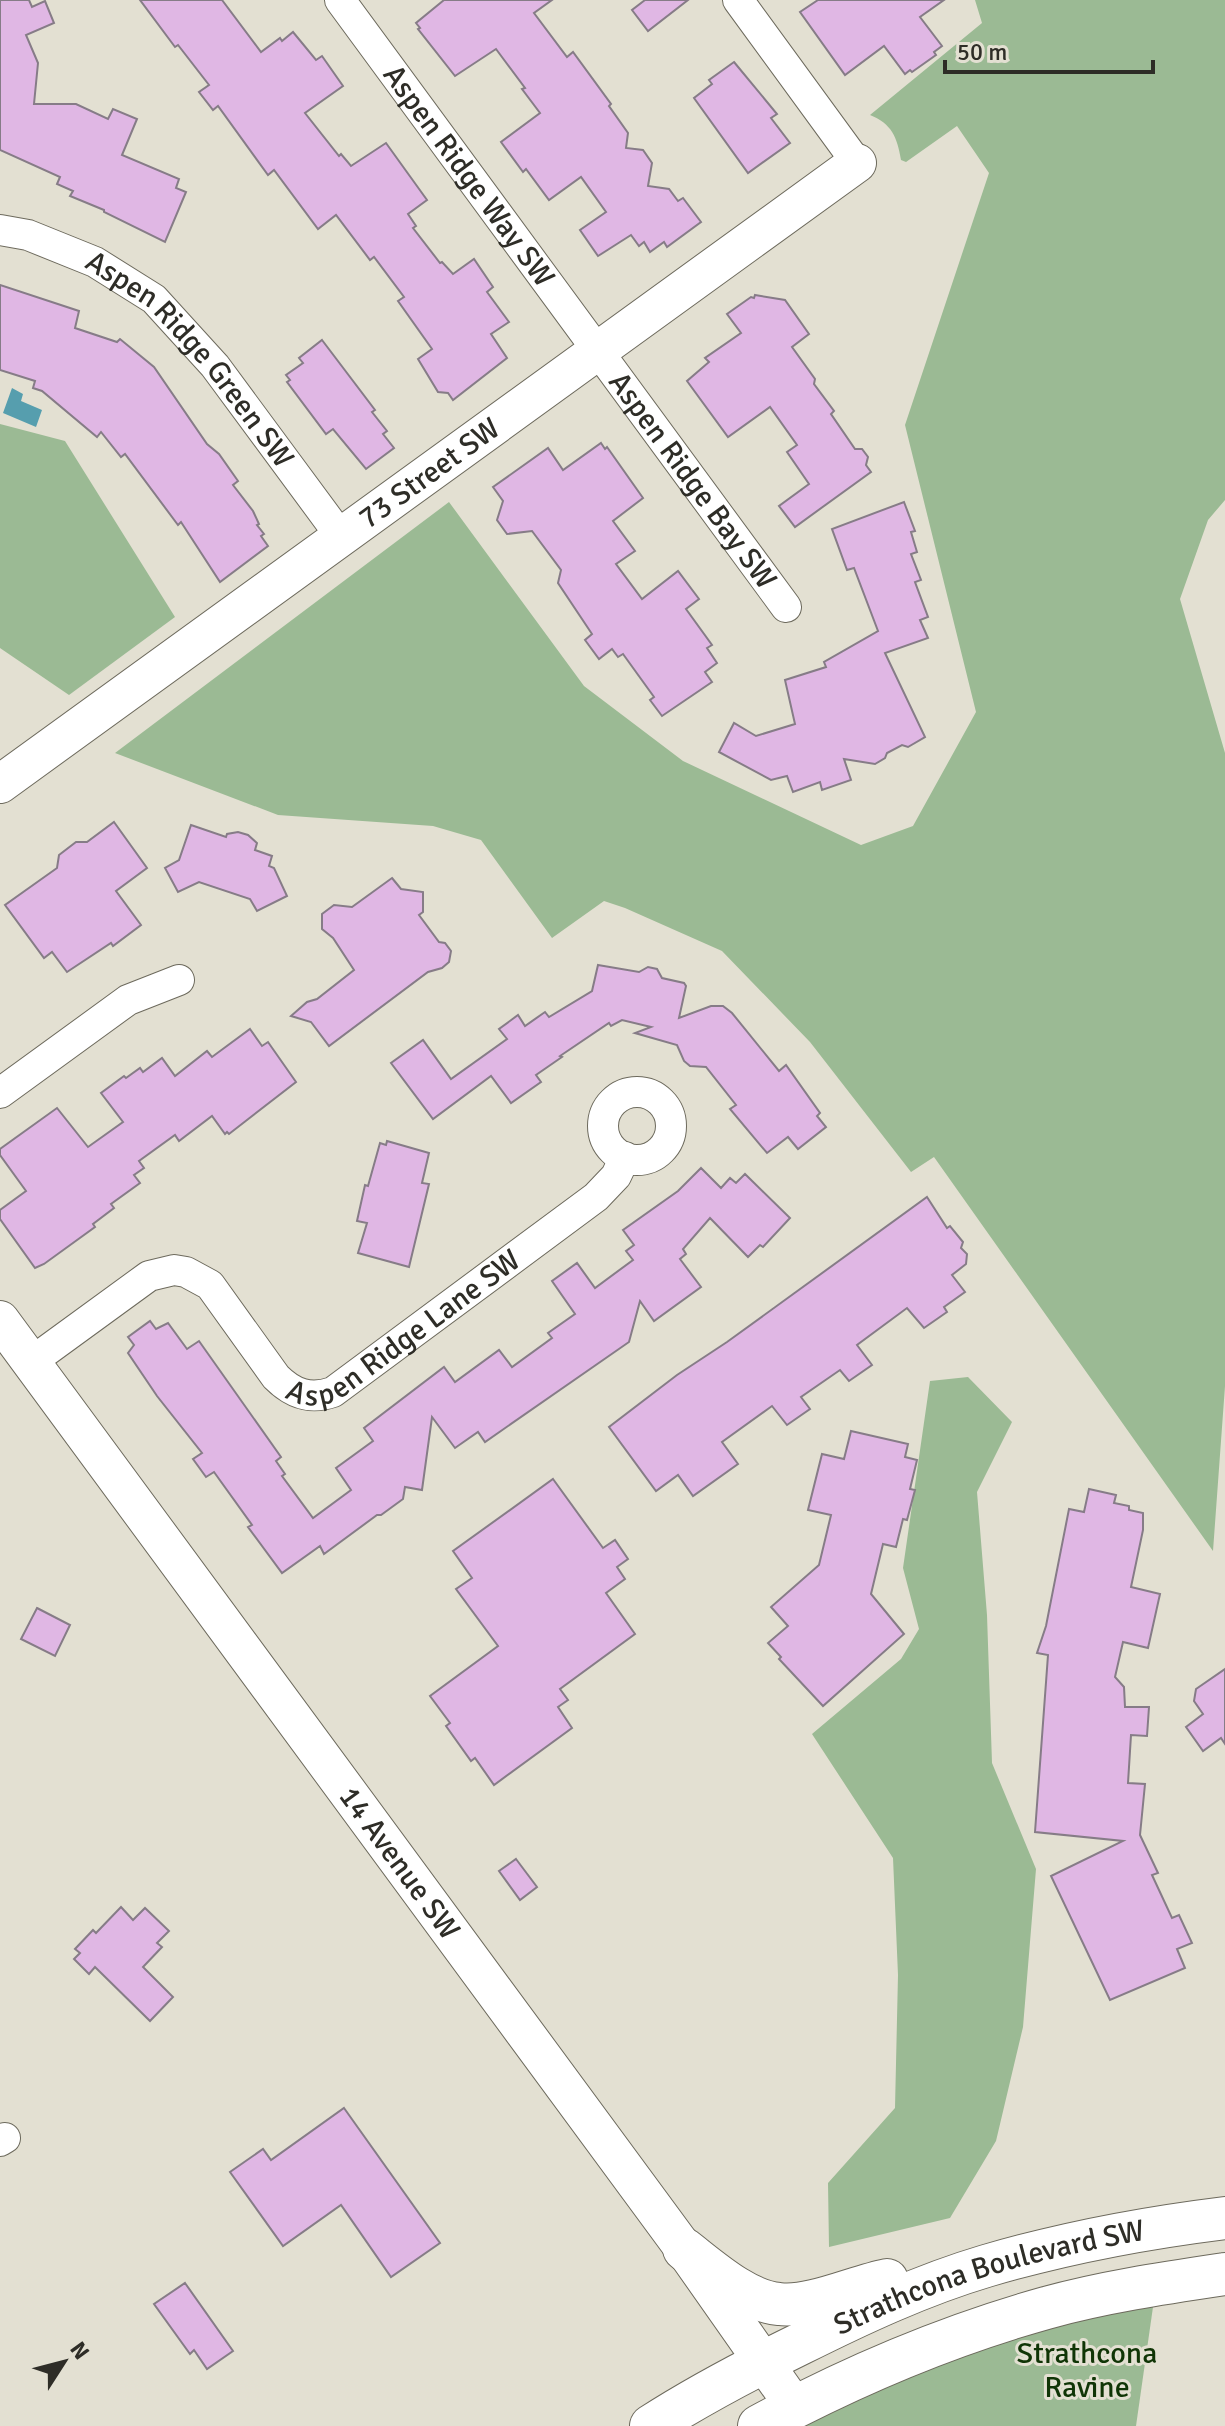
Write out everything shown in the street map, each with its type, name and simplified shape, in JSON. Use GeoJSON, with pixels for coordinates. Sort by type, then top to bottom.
{"type":"FeatureCollection","features":[{"type":"Feature","properties":{"kind":"main road","name":"Strathcona Boulevard SW"},"geometry":{"type":"LineString","coordinates":[[651,2426],[712,2388],[923,2288],[983,2267],[1086,2241],[1225,2218]]}},
{"type":"Feature","properties":{"kind":"main road"},"geometry":{"type":"LineString","coordinates":[[684,2249],[732,2285],[779,2304],[819,2299],[866,2284],[926,2272],[983,2267]]}},
{"type":"Feature","properties":{"kind":"main road","name":"Strathcona Boulevard SW"},"geometry":{"type":"LineString","coordinates":[[777,2416],[912,2353],[992,2324],[1049,2307],[1225,2274]]}},
{"type":"Feature","properties":{"kind":"street","name":"Aspen Ridge Way SW"},"geometry":{"type":"LineString","coordinates":[[340,0],[598,354]]}},
{"type":"Feature","properties":{"kind":"street"},"geometry":{"type":"LineString","coordinates":[[738,0],[857,163]]}},
{"type":"Feature","properties":{"kind":"street","name":"73 Street SW"},"geometry":{"type":"LineString","coordinates":[[0,784],[598,354],[857,163]]}},
{"type":"Feature","properties":{"kind":"street","name":"Aspen Ridge Green SW"},"geometry":{"type":"LineString","coordinates":[[0,230],[28,235],[95,262],[154,299],[215,366],[342,538]]}},
{"type":"Feature","properties":{"kind":"street","name":"Aspen Ridge Bay SW"},"geometry":{"type":"LineString","coordinates":[[598,354],[786,607]]}},
{"type":"Feature","properties":{"kind":"street"},"geometry":{"type":"LineString","coordinates":[[0,1093],[128,1000],[179,980]]}},
{"type":"Feature","properties":{"kind":"street","name":"Aspen Ridge Lane SW"},"geometry":{"type":"LineString","coordinates":[[31,1362],[149,1276],[174,1270],[186,1272],[210,1285],[286,1387],[311,1396],[333,1392],[596,1197],[616,1176],[625,1157]]}},
{"type":"Feature","properties":{"kind":"street","name":"14 Avenue SW"},"geometry":{"type":"LineString","coordinates":[[0,1320],[684,2249],[763,2363],[777,2416]]}},
{"type":"Feature","properties":{"kind":"green space"},"geometry":{"type":"Polygon","coordinates":[[[975,0],[1225,0],[1225,500],[1208,520],[1180,599],[1225,753],[1225,1386],[1213,1551],[934,1157],[911,1172],[810,1042],[722,951],[604,901],[552,938],[481,840],[433,826],[278,815],[115,753],[449,502],[584,686],[683,761],[861,845],[913,826],[976,712],[905,425],[989,173],[957,126],[906,162],[901,160],[898,145],[888,127],[870,115],[982,23],[975,0]]]}},
{"type":"Feature","properties":{"kind":"green space"},"geometry":{"type":"Polygon","coordinates":[[[0,424],[65,441],[175,617],[69,695],[0,648],[0,424]]]}},
{"type":"Feature","properties":{"kind":"green space"},"geometry":{"type":"Polygon","coordinates":[[[968,1377],[1012,1422],[977,1492],[987,1615],[992,1763],[1036,1869],[1023,2027],[996,2141],[950,2218],[829,2247],[828,2183],[895,2108],[898,1975],[893,1858],[812,1734],[901,1659],[919,1629],[903,1568],[930,1381],[968,1377]]]}},
{"type":"Feature","properties":{"kind":"green space","name":"Strathcona Ravine"},"geometry":{"type":"Polygon","coordinates":[[[1154,2300],[1136,2426],[787,2426],[981,2344],[1154,2300]]]}},
{"type":"Feature","properties":{"kind":"water"},"geometry":{"type":"Polygon","coordinates":[[[12,388],[23,394],[21,401],[42,410],[36,427],[3,413],[12,388]]]}},
{"type":"Feature","properties":{"kind":"building"},"geometry":{"type":"Polygon","coordinates":[[[0,0],[29,0],[32,7],[45,1],[54,23],[26,35],[38,63],[34,104],[76,104],[108,119],[113,109],[137,119],[122,155],[179,179],[176,188],[186,192],[165,242],[70,196],[73,191],[57,184],[60,177],[0,150],[0,0]]]}},
{"type":"Feature","properties":{"kind":"building"},"geometry":{"type":"Polygon","coordinates":[[[140,0],[222,0],[261,52],[293,32],[316,60],[322,56],[343,86],[305,113],[339,156],[341,154],[351,166],[386,143],[427,200],[408,214],[416,226],[413,228],[440,263],[453,274],[474,259],[493,287],[487,292],[509,322],[491,334],[507,358],[453,400],[448,393],[438,392],[418,359],[432,349],[398,301],[404,297],[374,257],[370,260],[336,215],[318,229],[274,170],[268,175],[218,106],[213,110],[199,92],[209,85],[178,45],[175,47],[140,0]]]}},
{"type":"Feature","properties":{"kind":"building"},"geometry":{"type":"Polygon","coordinates":[[[444,0],[552,0],[534,13],[567,57],[573,52],[611,104],[609,106],[628,133],[626,148],[643,150],[652,163],[648,186],[669,189],[678,201],[683,198],[701,222],[667,247],[664,242],[650,252],[644,242],[639,246],[631,235],[598,256],[580,230],[606,212],[581,177],[549,200],[501,142],[540,113],[496,49],[455,76],[418,29],[416,23],[444,0]]]}},
{"type":"Feature","properties":{"kind":"building"},"geometry":{"type":"Polygon","coordinates":[[[645,0],[688,0],[648,31],[632,10],[645,0]]]}},
{"type":"Feature","properties":{"kind":"building"},"geometry":{"type":"Polygon","coordinates":[[[818,0],[944,0],[920,17],[942,46],[934,52],[936,55],[905,74],[884,46],[845,75],[800,12],[818,0]]]}},
{"type":"Feature","properties":{"kind":"building"},"geometry":{"type":"Polygon","coordinates":[[[734,62],[777,114],[771,118],[790,143],[748,173],[694,98],[712,84],[709,80],[734,62]]]}},
{"type":"Feature","properties":{"kind":"building"},"geometry":{"type":"Polygon","coordinates":[[[0,285],[79,311],[75,328],[117,342],[120,339],[154,367],[207,444],[219,454],[238,481],[233,485],[253,511],[257,525],[264,534],[261,536],[268,546],[220,582],[181,522],[178,525],[125,454],[121,457],[101,432],[97,437],[42,391],[33,388],[35,381],[0,370],[0,285]]]}},
{"type":"Feature","properties":{"kind":"building"},"geometry":{"type":"Polygon","coordinates":[[[755,295],[785,300],[809,334],[792,347],[815,379],[814,384],[834,411],[831,414],[855,449],[862,449],[868,457],[866,465],[871,472],[795,527],[779,506],[809,484],[787,452],[797,445],[770,407],[728,437],[687,381],[709,362],[705,358],[741,333],[727,314],[755,295]]]}},
{"type":"Feature","properties":{"kind":"building"},"geometry":{"type":"Polygon","coordinates":[[[322,340],[375,410],[372,412],[387,431],[383,434],[394,448],[366,469],[333,429],[326,434],[287,382],[290,380],[286,375],[303,363],[299,358],[322,340]]]}},
{"type":"Feature","properties":{"kind":"building"},"geometry":{"type":"Polygon","coordinates":[[[601,443],[643,498],[613,521],[635,551],[616,564],[642,599],[678,571],[699,599],[686,609],[712,645],[707,648],[717,663],[705,672],[712,682],[662,716],[650,700],[654,697],[623,654],[618,657],[612,649],[599,659],[585,640],[592,634],[558,583],[561,570],[532,531],[507,534],[497,520],[503,501],[493,487],[548,448],[563,470],[601,443]]]}},
{"type":"Feature","properties":{"kind":"building"},"geometry":{"type":"Polygon","coordinates":[[[904,502],[915,531],[911,532],[917,552],[911,554],[921,580],[915,582],[928,617],[920,620],[928,638],[885,653],[925,737],[908,747],[902,745],[887,753],[875,764],[844,759],[851,780],[822,790],[820,782],[793,792],[787,776],[771,780],[719,752],[734,723],[756,736],[795,724],[785,680],[826,667],[824,662],[878,631],[854,568],[847,570],[832,529],[904,502]]]}},
{"type":"Feature","properties":{"kind":"building"},"geometry":{"type":"Polygon","coordinates":[[[114,822],[147,868],[116,891],[141,925],[113,946],[111,943],[67,972],[52,952],[44,958],[5,905],[57,868],[59,855],[76,842],[87,842],[114,822]]]}},
{"type":"Feature","properties":{"kind":"building"},"geometry":{"type":"Polygon","coordinates":[[[191,825],[226,837],[238,832],[248,835],[257,843],[255,850],[272,856],[269,866],[274,868],[287,896],[257,911],[250,899],[199,882],[178,892],[165,868],[179,860],[191,825]]]}},
{"type":"Feature","properties":{"kind":"building"},"geometry":{"type":"Polygon","coordinates":[[[392,878],[401,889],[423,892],[423,912],[419,915],[439,942],[445,943],[451,951],[449,962],[442,968],[428,972],[329,1046],[311,1022],[291,1016],[354,970],[333,938],[322,929],[322,914],[334,905],[352,907],[392,878]]]}},
{"type":"Feature","properties":{"kind":"building"},"geometry":{"type":"Polygon","coordinates":[[[598,965],[639,972],[648,967],[657,969],[662,978],[684,983],[686,986],[679,1018],[711,1006],[723,1006],[779,1071],[786,1065],[820,1113],[817,1116],[826,1127],[798,1149],[788,1137],[767,1153],[730,1109],[736,1105],[706,1067],[690,1066],[684,1061],[677,1045],[635,1033],[651,1027],[622,1020],[611,1026],[609,1023],[560,1056],[536,1075],[541,1082],[511,1103],[491,1076],[433,1119],[391,1063],[423,1040],[451,1079],[507,1039],[499,1029],[518,1015],[525,1026],[545,1012],[549,1017],[592,991],[598,965]]]}},
{"type":"Feature","properties":{"kind":"building"},"geometry":{"type":"Polygon","coordinates":[[[250,1029],[262,1046],[268,1042],[296,1082],[229,1134],[225,1134],[212,1116],[179,1141],[175,1135],[139,1161],[144,1168],[134,1175],[140,1183],[111,1204],[114,1208],[93,1224],[95,1227],[35,1268],[0,1219],[0,1210],[26,1191],[0,1155],[0,1149],[57,1108],[88,1147],[123,1122],[101,1093],[124,1076],[126,1078],[140,1068],[143,1072],[162,1058],[175,1076],[207,1051],[212,1057],[250,1029]]]}},
{"type":"Feature","properties":{"kind":"building"},"geometry":{"type":"Polygon","coordinates":[[[387,1141],[429,1153],[422,1183],[429,1184],[409,1267],[358,1253],[367,1223],[357,1221],[365,1185],[368,1186],[380,1143],[386,1145],[387,1141]]]}},
{"type":"Feature","properties":{"kind":"building"},"geometry":{"type":"Polygon","coordinates":[[[701,1168],[721,1188],[730,1178],[736,1183],[745,1174],[790,1218],[763,1247],[760,1245],[748,1257],[710,1218],[683,1249],[686,1254],[680,1259],[701,1287],[654,1321],[640,1301],[629,1342],[485,1442],[478,1432],[455,1448],[432,1417],[422,1490],[405,1487],[403,1499],[381,1515],[324,1554],[320,1546],[282,1573],[248,1527],[252,1525],[214,1472],[206,1477],[193,1459],[202,1453],[128,1353],[134,1345],[128,1337],[150,1321],[156,1329],[168,1323],[187,1349],[199,1341],[281,1457],[276,1461],[285,1474],[282,1476],[313,1518],[351,1490],[336,1468],[373,1441],[364,1428],[444,1367],[455,1382],[499,1350],[512,1367],[552,1338],[548,1333],[575,1314],[552,1281],[577,1263],[595,1288],[633,1260],[626,1251],[634,1245],[623,1230],[678,1191],[701,1168]]]}},
{"type":"Feature","properties":{"kind":"building"},"geometry":{"type":"Polygon","coordinates":[[[927,1197],[947,1228],[950,1226],[963,1242],[961,1248],[967,1254],[966,1264],[952,1275],[965,1292],[944,1307],[947,1312],[924,1328],[907,1308],[857,1345],[872,1365],[849,1381],[840,1370],[801,1397],[810,1409],[787,1425],[772,1406],[722,1442],[738,1464],[693,1496],[678,1475],[656,1491],[609,1427],[927,1197]]]}},
{"type":"Feature","properties":{"kind":"building"},"geometry":{"type":"Polygon","coordinates":[[[851,1431],[908,1444],[905,1457],[917,1460],[910,1489],[915,1490],[907,1520],[903,1519],[896,1547],[883,1544],[871,1594],[904,1634],[823,1706],[768,1643],[788,1626],[771,1607],[819,1565],[831,1515],[808,1510],[822,1454],[844,1459],[851,1431]]]}},
{"type":"Feature","properties":{"kind":"building"},"geometry":{"type":"Polygon","coordinates":[[[553,1479],[603,1548],[615,1540],[628,1559],[617,1567],[625,1579],[606,1593],[635,1634],[560,1689],[568,1700],[558,1707],[572,1728],[494,1785],[475,1758],[471,1761],[446,1726],[450,1723],[430,1696],[498,1646],[456,1589],[472,1578],[453,1551],[553,1479]]]}},
{"type":"Feature","properties":{"kind":"building"},"geometry":{"type":"Polygon","coordinates":[[[1089,1489],[1116,1495],[1114,1503],[1143,1513],[1143,1530],[1131,1587],[1160,1594],[1148,1648],[1123,1642],[1115,1677],[1124,1687],[1125,1707],[1149,1707],[1147,1736],[1131,1735],[1128,1783],[1145,1784],[1140,1835],[1158,1873],[1152,1875],[1172,1918],[1179,1915],[1192,1943],[1177,1949],[1185,1968],[1110,2000],[1051,1876],[1123,1841],[1035,1832],[1048,1655],[1037,1653],[1046,1626],[1069,1509],[1084,1512],[1089,1489]]]}},
{"type":"Feature","properties":{"kind":"building"},"geometry":{"type":"Polygon","coordinates":[[[37,1608],[70,1625],[55,1656],[21,1639],[37,1608]]]}},
{"type":"Feature","properties":{"kind":"building"},"geometry":{"type":"Polygon","coordinates":[[[1225,1669],[1225,1744],[1221,1738],[1203,1751],[1186,1727],[1203,1714],[1194,1701],[1196,1689],[1225,1669]]]}},
{"type":"Feature","properties":{"kind":"building"},"geometry":{"type":"Polygon","coordinates":[[[516,1859],[537,1887],[520,1900],[499,1871],[516,1859]]]}},
{"type":"Feature","properties":{"kind":"building"},"geometry":{"type":"Polygon","coordinates":[[[121,1907],[133,1920],[145,1908],[169,1931],[157,1943],[162,1947],[143,1967],[173,1997],[150,2021],[95,1967],[89,1974],[74,1959],[80,1953],[75,1949],[121,1907]]]}},
{"type":"Feature","properties":{"kind":"building"},"geometry":{"type":"Polygon","coordinates":[[[344,2108],[440,2243],[391,2277],[341,2205],[283,2246],[230,2172],[263,2149],[271,2160],[344,2108]]]}},
{"type":"Feature","properties":{"kind":"building"},"geometry":{"type":"Polygon","coordinates":[[[185,2283],[233,2351],[207,2369],[194,2350],[190,2354],[154,2304],[185,2283]]]}}]}
